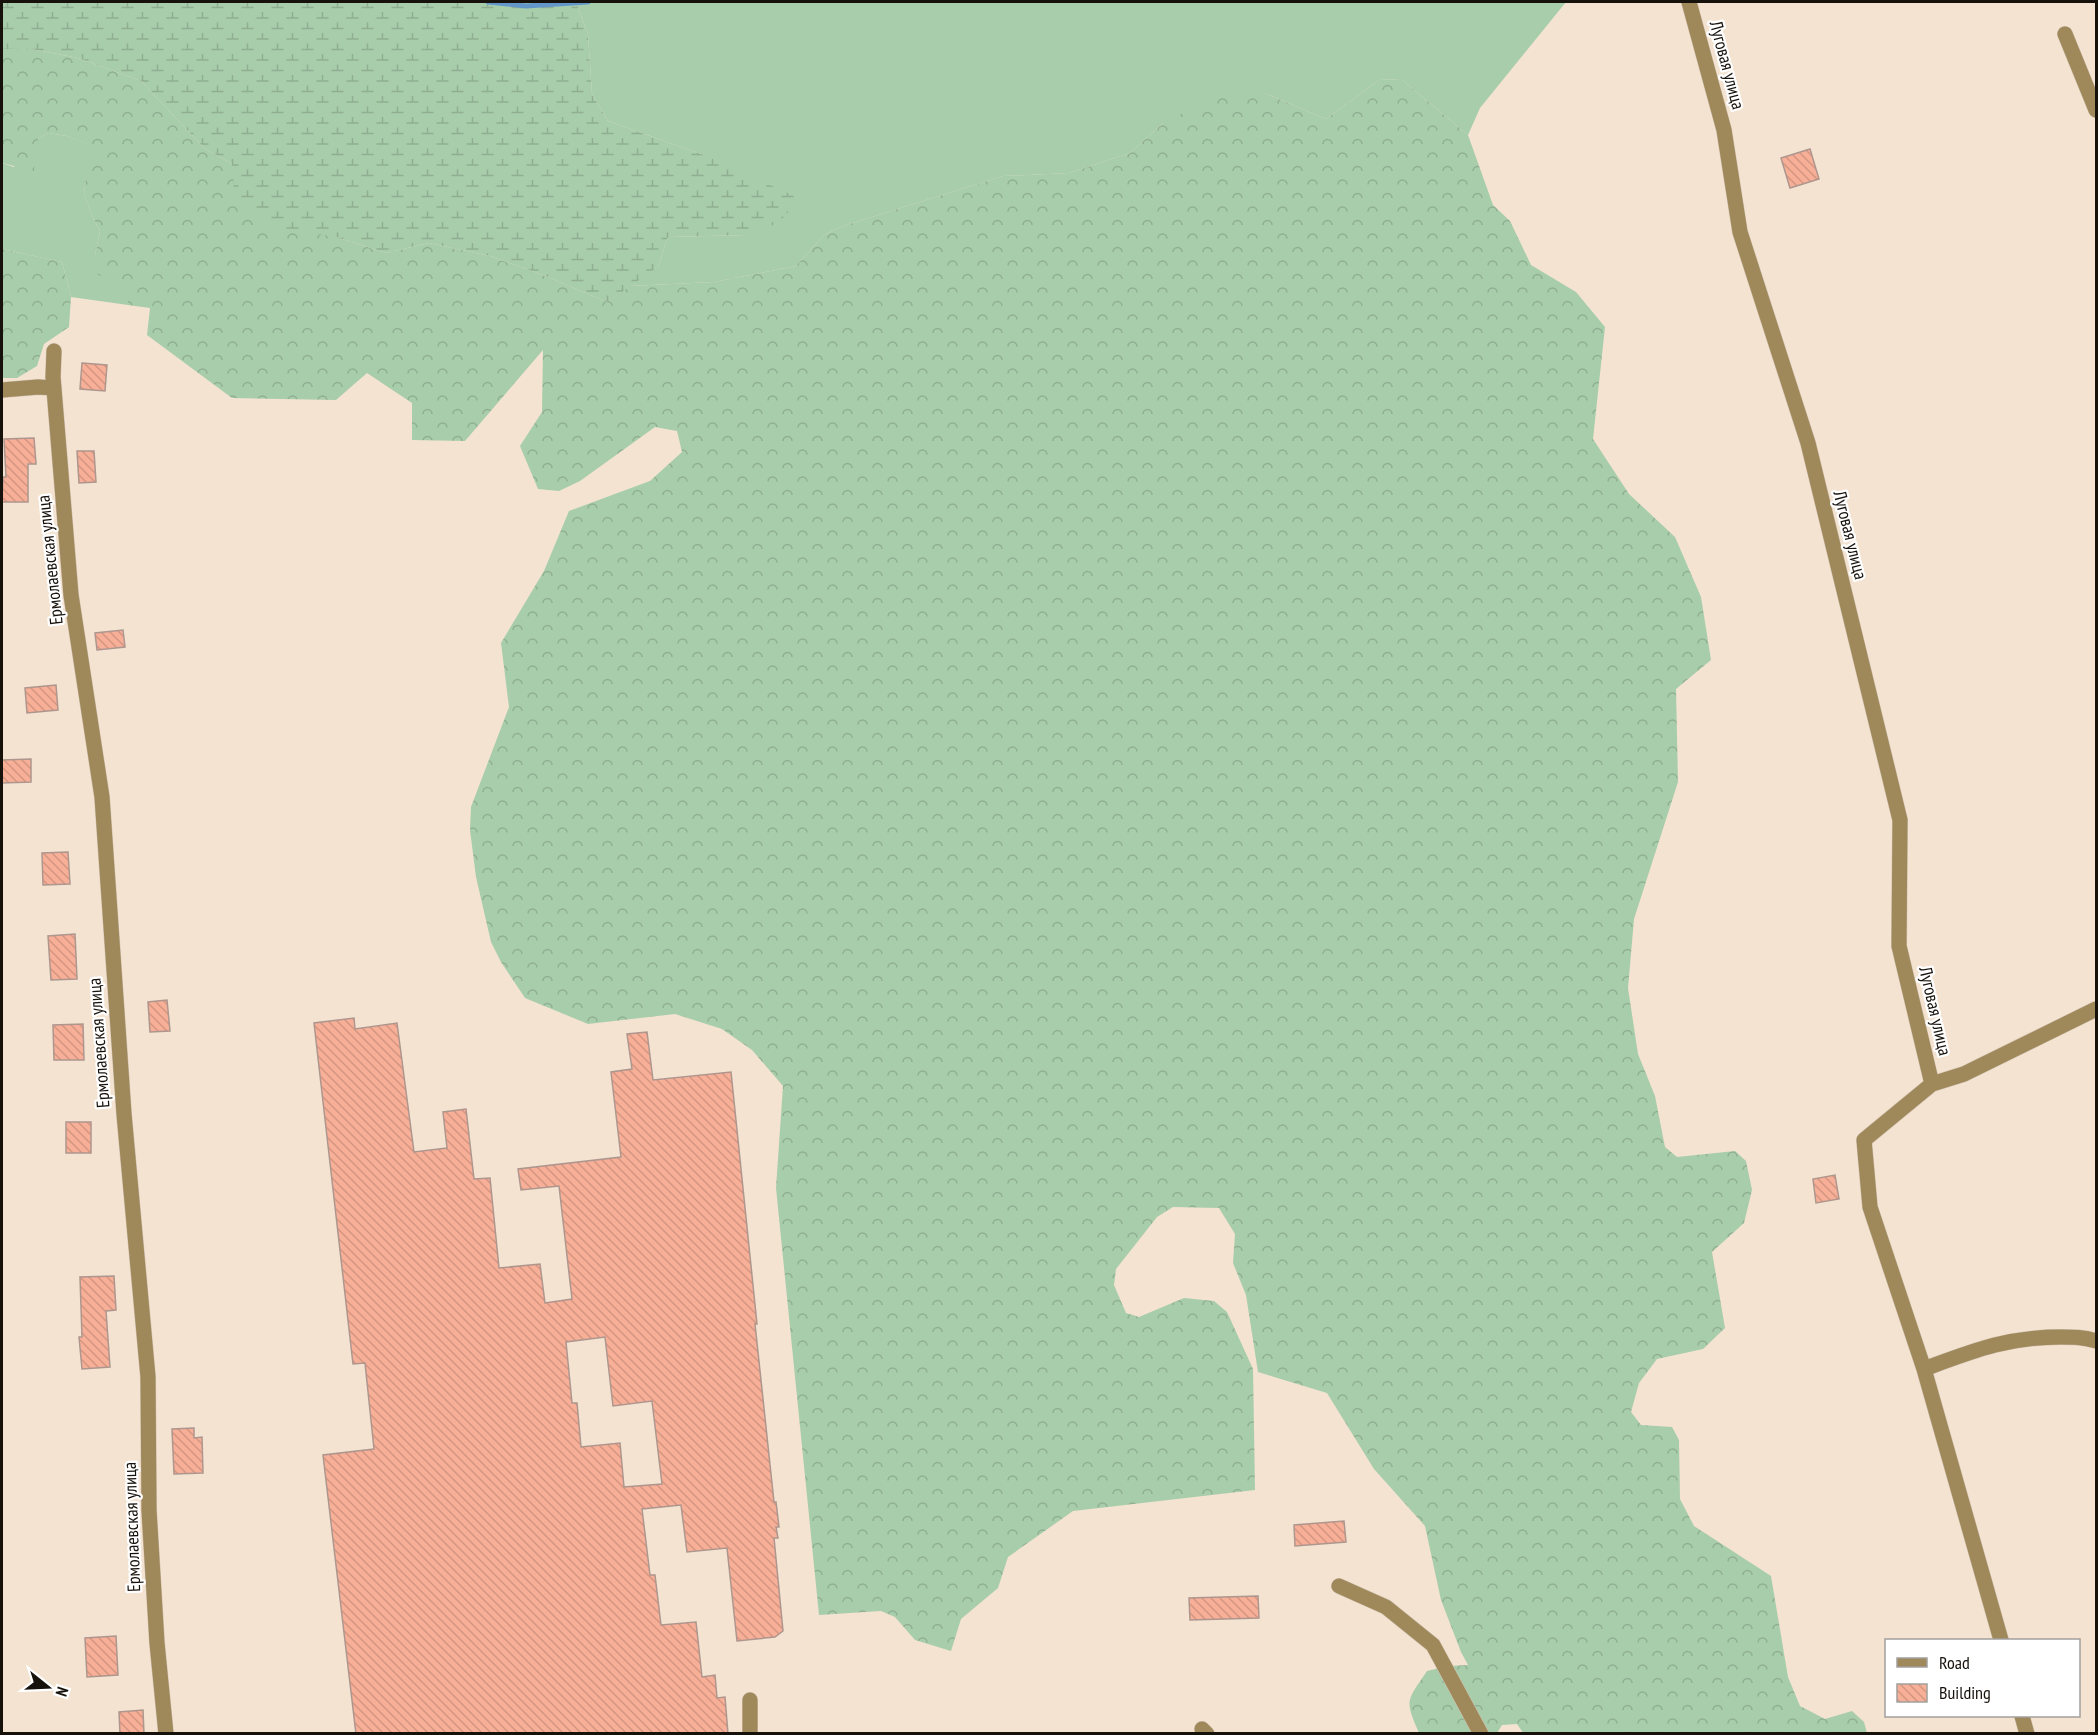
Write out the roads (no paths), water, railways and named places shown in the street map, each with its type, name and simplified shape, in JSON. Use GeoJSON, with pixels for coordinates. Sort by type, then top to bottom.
{"type":"FeatureCollection","features":[{"type":"Feature","properties":{"kind":"street","name":"Луговая улица"},"geometry":{"type":"LineString","coordinates":[[1689,2],[1724,130],[1740,232],[1808,443],[1900,820],[1899,946],[1932,1084]]}},
{"type":"Feature","properties":{"kind":"street"},"geometry":{"type":"LineString","coordinates":[[2065,34],[2097,110]]}},
{"type":"Feature","properties":{"kind":"street","name":"Ермолаевская улица"},"geometry":{"type":"LineString","coordinates":[[54,351],[54,388],[71,595],[102,797],[122,1091],[148,1377],[149,1510],[166,1734]]}},
{"type":"Feature","properties":{"kind":"street"},"geometry":{"type":"LineString","coordinates":[[2,390],[54,388]]}},
{"type":"Feature","properties":{"kind":"street"},"geometry":{"type":"LineString","coordinates":[[2000,1639],[1924,1369],[1870,1207],[1864,1140],[1932,1084],[1964,1074],[2097,1009]]}},
{"type":"Feature","properties":{"kind":"street"},"geometry":{"type":"LineString","coordinates":[[1924,1369],[1986,1346],[2032,1337],[2084,1337],[2097,1341]]}},
{"type":"Feature","properties":{"kind":"street"},"geometry":{"type":"LineString","coordinates":[[1339,1586],[1386,1607],[1433,1645],[1481,1734]]}},
{"type":"Feature","properties":{"kind":"street"},"geometry":{"type":"LineString","coordinates":[[750,1700],[750,1734]]}},
{"type":"Feature","properties":{"kind":"street"},"geometry":{"type":"LineString","coordinates":[[2022,1717],[2027,1734]]}},
{"type":"Feature","properties":{"kind":"waterway"},"geometry":{"type":"LineString","coordinates":[[488,2],[526,6],[588,2]]}}]}
